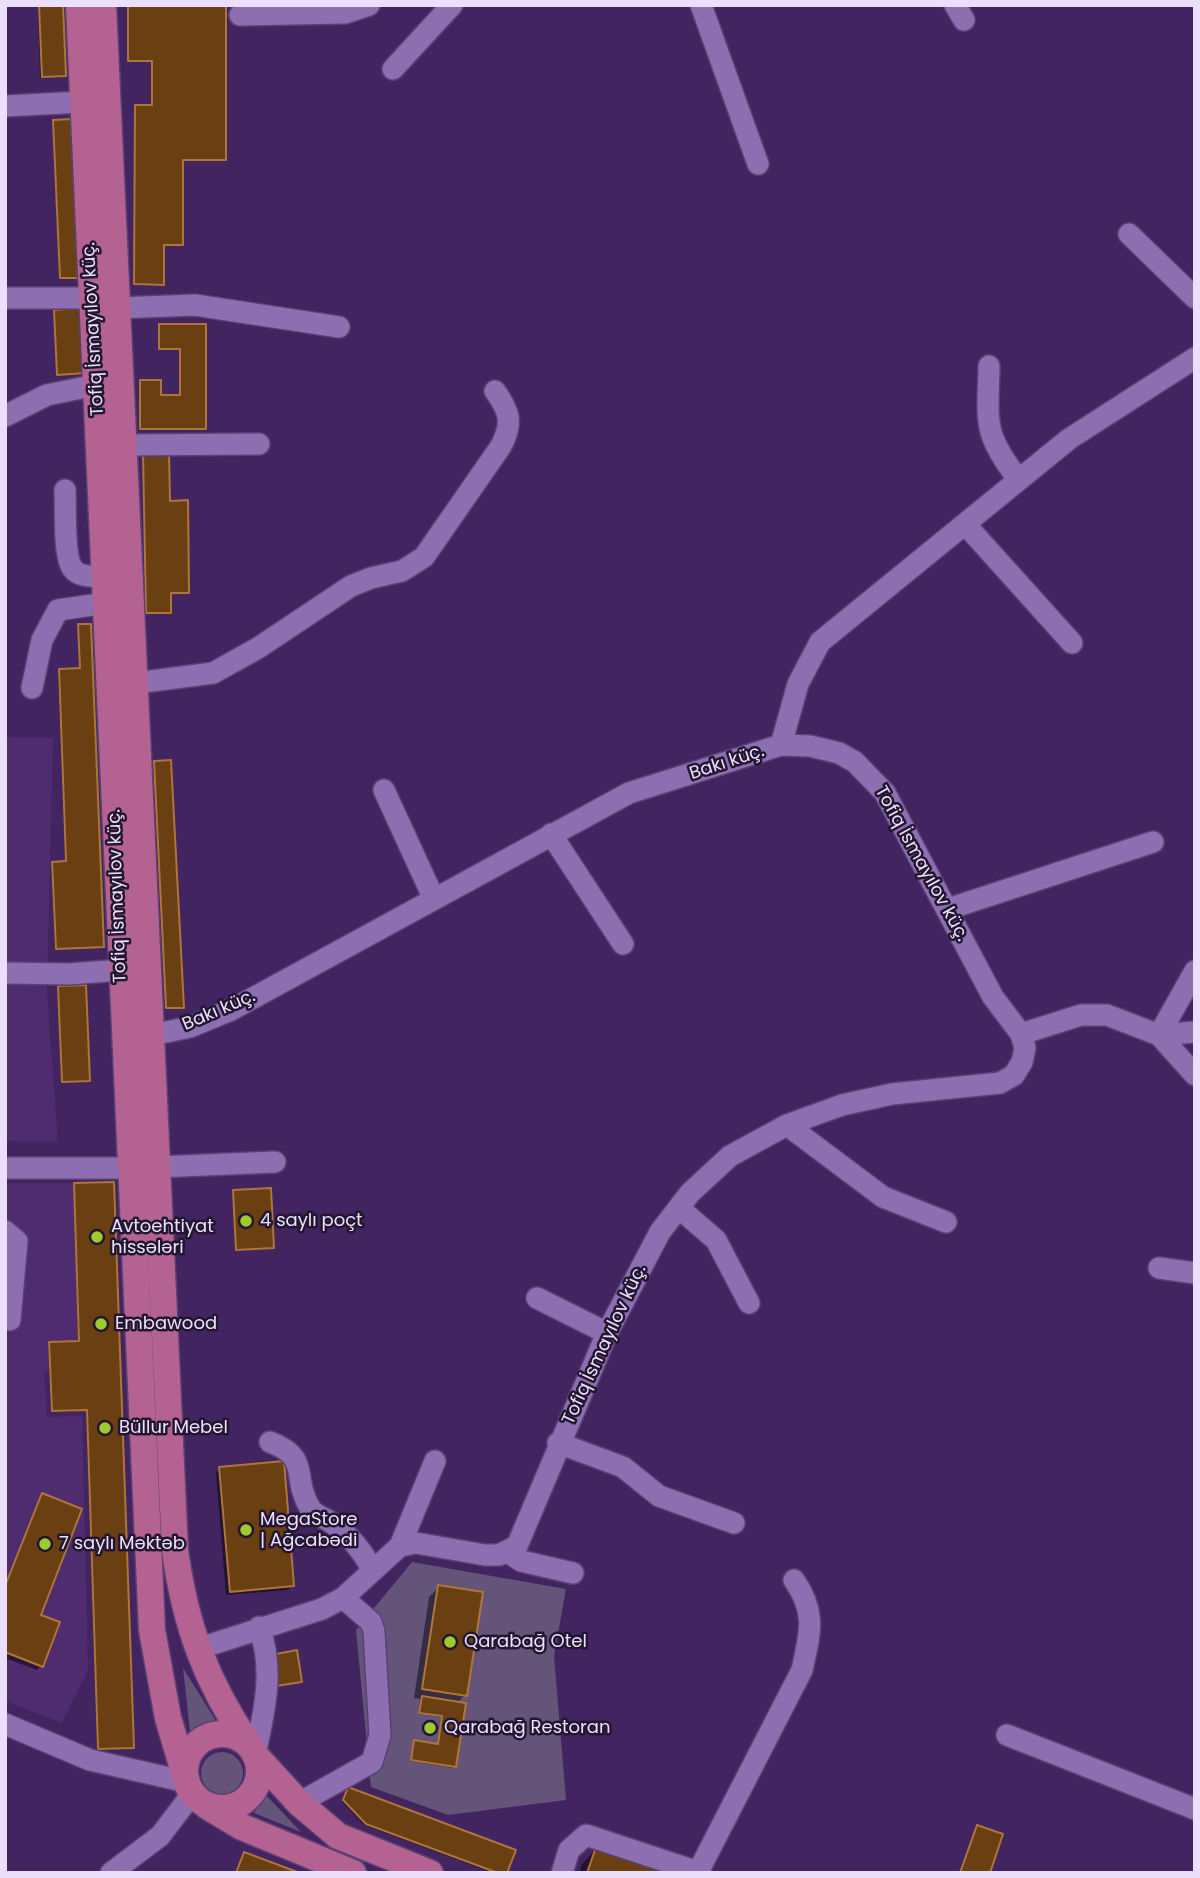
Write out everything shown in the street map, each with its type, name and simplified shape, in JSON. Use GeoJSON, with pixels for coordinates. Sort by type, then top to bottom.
{"type":"FeatureCollection","features":[{"type":"Feature","properties":{"kind":"main road","name":"Tofiq İsmayılov küç."},"geometry":{"type":"LineString","coordinates":[[79,5],[94,101],[92,298],[109,384],[106,590],[127,790],[121,970],[152,1630],[168,1718],[193,1792]]}},
{"type":"Feature","properties":{"kind":"main road"},"geometry":{"type":"LineString","coordinates":[[103,5],[94,101],[117,308],[109,384],[124,445],[136,683],[127,790],[152,1035],[175,1550],[181,1595],[197,1649],[222,1704],[252,1750],[299,1803],[338,1836],[430,1873]]}},
{"type":"Feature","properties":{"kind":"main road"},"geometry":{"type":"LineString","coordinates":[[131,1168],[158,1167]]}},
{"type":"Feature","properties":{"kind":"main road"},"geometry":{"type":"LineString","coordinates":[[193,1792],[220,1808],[241,1802],[249,1796],[258,1776],[252,1750],[227,1734],[203,1739],[187,1758],[193,1792],[242,1828],[353,1873]]}},
{"type":"Feature","properties":{"kind":"street"},"geometry":{"type":"LineString","coordinates":[[240,15],[345,13],[369,5]]}},
{"type":"Feature","properties":{"kind":"street"},"geometry":{"type":"LineString","coordinates":[[393,69],[452,5]]}},
{"type":"Feature","properties":{"kind":"street"},"geometry":{"type":"LineString","coordinates":[[701,5],[758,164]]}},
{"type":"Feature","properties":{"kind":"street"},"geometry":{"type":"LineString","coordinates":[[5,106],[94,101]]}},
{"type":"Feature","properties":{"kind":"street"},"geometry":{"type":"LineString","coordinates":[[1129,234],[1195,298]]}},
{"type":"Feature","properties":{"kind":"street"},"geometry":{"type":"LineString","coordinates":[[5,298],[92,298]]}},
{"type":"Feature","properties":{"kind":"street"},"geometry":{"type":"LineString","coordinates":[[117,308],[195,305],[339,327]]}},
{"type":"Feature","properties":{"kind":"street","name":"Bakı küç."},"geometry":{"type":"LineString","coordinates":[[152,1035],[190,1027],[231,1010],[629,793],[781,745],[798,684],[820,642],[1069,439],[1195,358]]}},
{"type":"Feature","properties":{"kind":"street"},"geometry":{"type":"LineString","coordinates":[[989,366],[988,423],[992,441],[1018,479]]}},
{"type":"Feature","properties":{"kind":"street"},"geometry":{"type":"LineString","coordinates":[[5,416],[47,395],[109,384]]}},
{"type":"Feature","properties":{"kind":"street"},"geometry":{"type":"LineString","coordinates":[[136,683],[212,673],[258,648],[351,586],[402,571],[424,557],[501,446],[510,428],[509,411],[495,391]]}},
{"type":"Feature","properties":{"kind":"street"},"geometry":{"type":"LineString","coordinates":[[124,445],[259,444]]}},
{"type":"Feature","properties":{"kind":"street"},"geometry":{"type":"LineString","coordinates":[[65,490],[68,554],[72,568],[106,590]]}},
{"type":"Feature","properties":{"kind":"street"},"geometry":{"type":"LineString","coordinates":[[965,524],[1072,643]]}},
{"type":"Feature","properties":{"kind":"street"},"geometry":{"type":"LineString","coordinates":[[32,688],[42,640],[58,610],[106,590]]}},
{"type":"Feature","properties":{"kind":"street","name":"Tofiq İsmayılov küç."},"geometry":{"type":"LineString","coordinates":[[508,1552],[523,1536],[558,1443],[607,1333],[660,1232],[679,1208],[730,1156],[787,1125],[842,1105],[892,1094],[1000,1083],[1014,1075],[1022,1062],[1025,1048],[1021,1034],[993,997],[885,793],[872,778],[839,753],[810,746],[781,745]]}},
{"type":"Feature","properties":{"kind":"street"},"geometry":{"type":"LineString","coordinates":[[384,790],[434,900]]}},
{"type":"Feature","properties":{"kind":"street"},"geometry":{"type":"LineString","coordinates":[[551,834],[623,944]]}},
{"type":"Feature","properties":{"kind":"street"},"geometry":{"type":"LineString","coordinates":[[948,909],[1153,842]]}},
{"type":"Feature","properties":{"kind":"street"},"geometry":{"type":"LineString","coordinates":[[5,972],[69,974],[121,970]]}},
{"type":"Feature","properties":{"kind":"street"},"geometry":{"type":"LineString","coordinates":[[1159,1035],[1195,971]]}},
{"type":"Feature","properties":{"kind":"street"},"geometry":{"type":"LineString","coordinates":[[1021,1034],[1081,1015],[1107,1015],[1159,1035],[1195,1032]]}},
{"type":"Feature","properties":{"kind":"street"},"geometry":{"type":"LineString","coordinates":[[1159,1035],[1195,1075]]}},
{"type":"Feature","properties":{"kind":"street"},"geometry":{"type":"LineString","coordinates":[[787,1125],[883,1197],[946,1222]]}},
{"type":"Feature","properties":{"kind":"street"},"geometry":{"type":"LineString","coordinates":[[158,1167],[275,1162]]}},
{"type":"Feature","properties":{"kind":"street"},"geometry":{"type":"LineString","coordinates":[[5,1168],[131,1168]]}},
{"type":"Feature","properties":{"kind":"street"},"geometry":{"type":"LineString","coordinates":[[679,1208],[716,1240],[750,1303]]}},
{"type":"Feature","properties":{"kind":"street"},"geometry":{"type":"LineString","coordinates":[[5,1231],[17,1241],[10,1321]]}},
{"type":"Feature","properties":{"kind":"street"},"geometry":{"type":"LineString","coordinates":[[1159,1268],[1195,1273]]}},
{"type":"Feature","properties":{"kind":"street"},"geometry":{"type":"LineString","coordinates":[[537,1298],[607,1333]]}},
{"type":"Feature","properties":{"kind":"street"},"geometry":{"type":"LineString","coordinates":[[270,1442],[289,1449],[299,1464],[302,1489],[311,1510],[359,1545],[372,1569]]}},
{"type":"Feature","properties":{"kind":"street"},"geometry":{"type":"LineString","coordinates":[[558,1443],[624,1467],[659,1496],[734,1522]]}},
{"type":"Feature","properties":{"kind":"street"},"geometry":{"type":"LineString","coordinates":[[197,1649],[322,1609],[343,1598],[400,1546],[435,1461]]}},
{"type":"Feature","properties":{"kind":"street"},"geometry":{"type":"LineString","coordinates":[[400,1546],[416,1543],[485,1555],[508,1552],[521,1561],[573,1573]]}},
{"type":"Feature","properties":{"kind":"street"},"geometry":{"type":"LineString","coordinates":[[562,1873],[569,1850],[586,1835],[700,1872],[802,1670],[810,1633],[808,1600],[794,1580]]}},
{"type":"Feature","properties":{"kind":"street"},"geometry":{"type":"LineString","coordinates":[[299,1803],[372,1762],[379,1743],[374,1631],[371,1622],[343,1598]]}},
{"type":"Feature","properties":{"kind":"street"},"geometry":{"type":"LineString","coordinates":[[252,1750],[268,1692],[266,1646],[259,1628]]}},
{"type":"Feature","properties":{"kind":"street"},"geometry":{"type":"LineString","coordinates":[[8,1732],[193,1792],[160,1836],[111,1873]]}},
{"type":"Feature","properties":{"kind":"street"},"geometry":{"type":"LineString","coordinates":[[1007,1735],[1195,1810]]}},
{"type":"Feature","properties":{"kind":"shaded area"},"geometry":{"type":"Polygon","coordinates":[[[5,737],[53,738],[47,990],[58,1142],[5,1141],[5,737]]]}},
{"type":"Feature","properties":{"kind":"shaded area","name":"7 saylı Məktəb"},"geometry":{"type":"Polygon","coordinates":[[[5,1183],[74,1183],[79,1341],[50,1342],[50,1370],[44,1372],[47,1417],[82,1416],[88,1670],[62,1723],[5,1701],[5,1183]]]}},
{"type":"Feature","properties":{"kind":"shaded area"},"geometry":{"type":"Polygon","coordinates":[[[412,1562],[566,1589],[554,1656],[566,1800],[448,1815],[371,1787],[356,1630],[412,1562]]]}},
{"type":"Feature","properties":{"kind":"shaded area"},"geometry":{"type":"Polygon","coordinates":[[[183,1668],[216,1721],[190,1731],[183,1668]]]}},
{"type":"Feature","properties":{"kind":"shaded area"},"geometry":{"type":"Polygon","coordinates":[[[222,1752],[237,1758],[243,1773],[237,1788],[222,1794],[207,1788],[201,1773],[207,1758],[222,1752]]]}},
{"type":"Feature","properties":{"kind":"shaded area"},"geometry":{"type":"Polygon","coordinates":[[[265,1794],[301,1832],[254,1813],[265,1794]]]}},
{"type":"Feature","properties":{"kind":"building"},"geometry":{"type":"Polygon","coordinates":[[[39,5],[63,5],[66,76],[42,77],[39,5]]]}},
{"type":"Feature","properties":{"kind":"building"},"geometry":{"type":"Polygon","coordinates":[[[128,5],[226,5],[226,160],[183,160],[183,245],[164,245],[164,285],[134,284],[135,105],[152,105],[152,61],[128,61],[128,5]]]}},
{"type":"Feature","properties":{"kind":"building"},"geometry":{"type":"Polygon","coordinates":[[[71,119],[78,278],[60,278],[53,120],[71,119]]]}},
{"type":"Feature","properties":{"kind":"building"},"geometry":{"type":"Polygon","coordinates":[[[82,308],[86,373],[57,375],[54,310],[82,308]]]}},
{"type":"Feature","properties":{"kind":"building"},"geometry":{"type":"Polygon","coordinates":[[[159,324],[206,324],[206,429],[140,429],[140,380],[161,380],[161,395],[180,395],[180,349],[159,349],[159,324]]]}},
{"type":"Feature","properties":{"kind":"building"},"geometry":{"type":"Polygon","coordinates":[[[143,453],[169,453],[170,501],[188,500],[189,593],[171,593],[171,613],[146,613],[143,453]]]}},
{"type":"Feature","properties":{"kind":"building"},"geometry":{"type":"Polygon","coordinates":[[[78,624],[91,624],[104,947],[56,949],[52,862],[66,861],[59,669],[80,668],[78,624]]]}},
{"type":"Feature","properties":{"kind":"building"},"geometry":{"type":"Polygon","coordinates":[[[171,760],[184,1008],[166,1008],[154,761],[171,760]]]}},
{"type":"Feature","properties":{"kind":"building"},"geometry":{"type":"Polygon","coordinates":[[[86,985],[90,1081],[62,1082],[58,986],[86,985]]]}},
{"type":"Feature","properties":{"kind":"building"},"geometry":{"type":"Polygon","coordinates":[[[114,1182],[134,1748],[98,1749],[87,1410],[52,1411],[49,1342],[79,1341],[74,1183],[114,1182]]]}},
{"type":"Feature","properties":{"kind":"building"},"geometry":{"type":"Polygon","coordinates":[[[271,1188],[274,1248],[236,1250],[233,1190],[271,1188]]]}},
{"type":"Feature","properties":{"kind":"building"},"geometry":{"type":"Polygon","coordinates":[[[284,1461],[294,1586],[230,1592],[219,1467],[284,1461]]]}},
{"type":"Feature","properties":{"kind":"building"},"geometry":{"type":"Polygon","coordinates":[[[42,1493],[82,1509],[41,1615],[60,1622],[43,1667],[5,1652],[5,1586],[42,1493]]]}},
{"type":"Feature","properties":{"kind":"building"},"geometry":{"type":"Polygon","coordinates":[[[438,1585],[483,1592],[467,1696],[422,1689],[438,1585]]]}},
{"type":"Feature","properties":{"kind":"building"},"geometry":{"type":"Polygon","coordinates":[[[297,1650],[302,1682],[276,1686],[271,1655],[297,1650]]]}},
{"type":"Feature","properties":{"kind":"building"},"geometry":{"type":"Polygon","coordinates":[[[422,1696],[466,1703],[456,1767],[411,1760],[414,1740],[438,1744],[442,1716],[419,1713],[422,1696]]]}},
{"type":"Feature","properties":{"kind":"building"},"geometry":{"type":"Polygon","coordinates":[[[348,1787],[516,1850],[507,1873],[498,1873],[366,1824],[343,1800],[348,1787]]]}},
{"type":"Feature","properties":{"kind":"building"},"geometry":{"type":"Polygon","coordinates":[[[977,1825],[1003,1834],[990,1873],[960,1873],[977,1825]]]}},
{"type":"Feature","properties":{"kind":"building"},"geometry":{"type":"Polygon","coordinates":[[[596,1847],[668,1873],[587,1873],[596,1847]]]}},
{"type":"Feature","properties":{"kind":"building"},"geometry":{"type":"Polygon","coordinates":[[[244,1852],[300,1873],[236,1873],[244,1852]]]}},
{"type":"Feature","properties":{"kind":"place","name":"4 saylı poçt"},"geometry":{"type":"Point","coordinates":[246,1221]}},
{"type":"Feature","properties":{"kind":"place","name":"Avtoehtiyat hissələri"},"geometry":{"type":"Point","coordinates":[97,1237]}},
{"type":"Feature","properties":{"kind":"place","name":"Embawood"},"geometry":{"type":"Point","coordinates":[101,1324]}},
{"type":"Feature","properties":{"kind":"place","name":"Büllur Mebel"},"geometry":{"type":"Point","coordinates":[105,1428]}},
{"type":"Feature","properties":{"kind":"place","name":"MegaStore | Ağcabədi"},"geometry":{"type":"Point","coordinates":[246,1530]}},
{"type":"Feature","properties":{"kind":"place","name":"7 saylı Məktəb"},"geometry":{"type":"Point","coordinates":[45,1544]}},
{"type":"Feature","properties":{"kind":"place","name":"Qarabağ Otel"},"geometry":{"type":"Point","coordinates":[450,1642]}},
{"type":"Feature","properties":{"kind":"place","name":"Qarabağ Restoran"},"geometry":{"type":"Point","coordinates":[430,1728]}}]}
